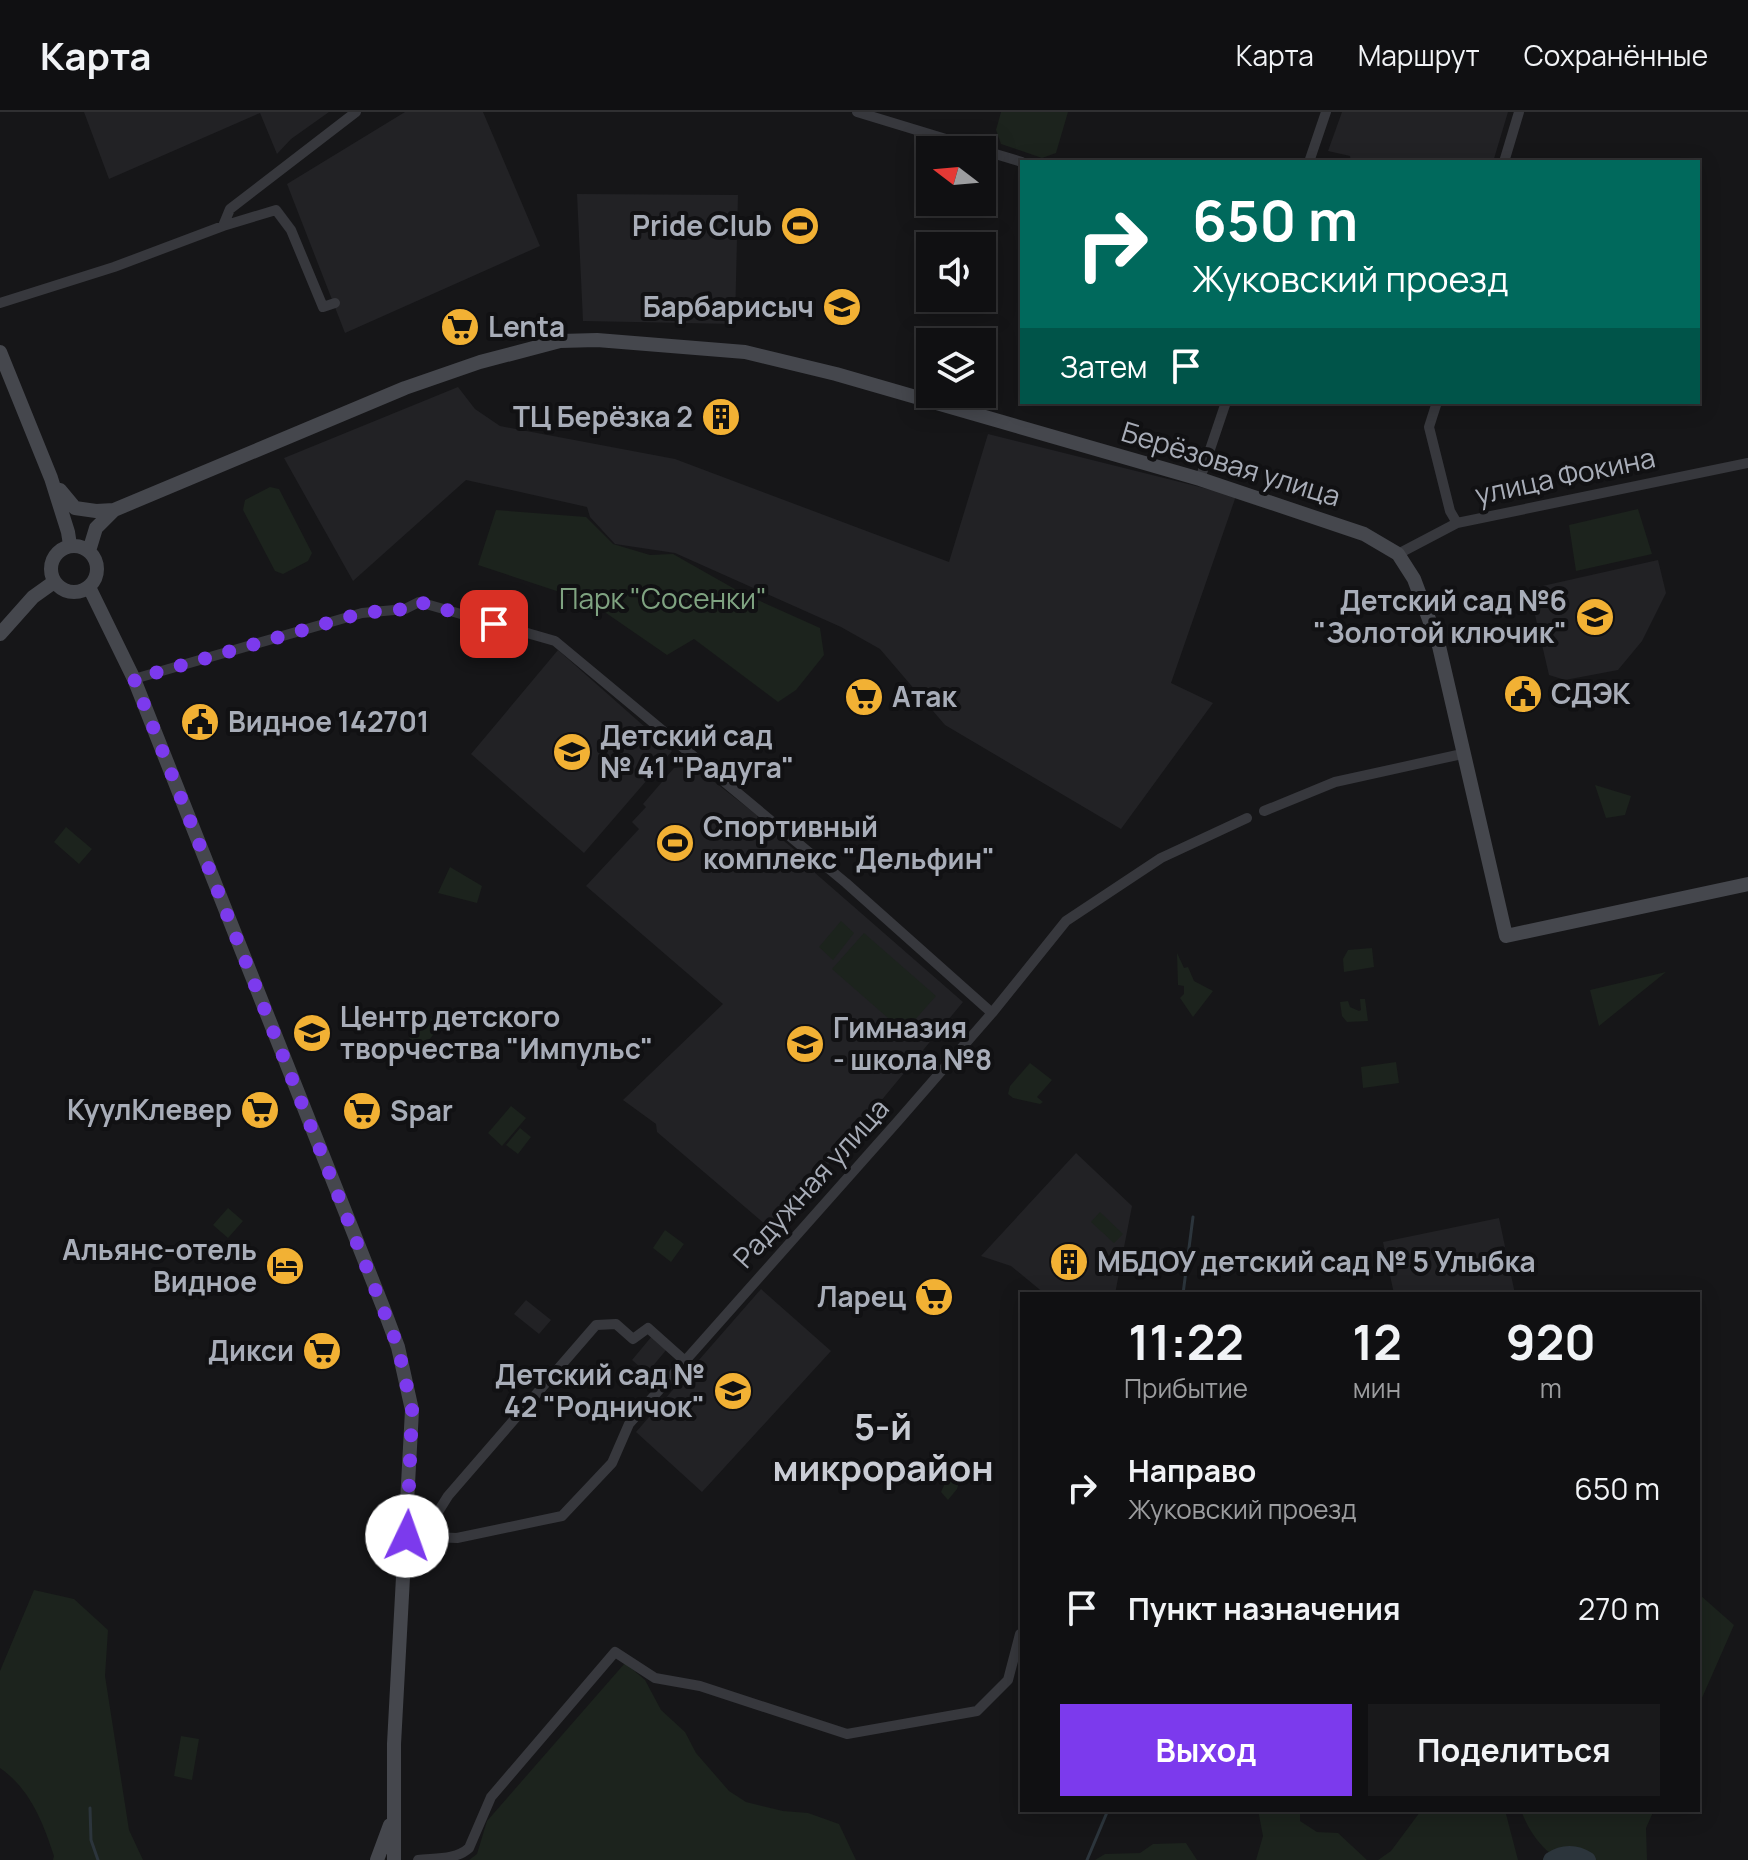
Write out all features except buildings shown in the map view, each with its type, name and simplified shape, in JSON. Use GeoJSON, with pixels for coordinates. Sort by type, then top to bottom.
{"type":"FeatureCollection","features":[{"type":"Feature","properties":{"kind":"street"},"geometry":{"type":"LineString","coordinates":[[223,226],[230,209],[356,112]]}},
{"type":"Feature","properties":{"kind":"street"},"geometry":{"type":"LineString","coordinates":[[857,112],[936,136]]}},
{"type":"Feature","properties":{"kind":"street"},"geometry":{"type":"LineString","coordinates":[[1310,160],[1326,112]]}},
{"type":"Feature","properties":{"kind":"street"},"geometry":{"type":"LineString","coordinates":[[1505,160],[1519,112]]}},
{"type":"Feature","properties":{"kind":"street"},"geometry":{"type":"LineString","coordinates":[[996,154],[1020,161]]}},
{"type":"Feature","properties":{"kind":"street"},"geometry":{"type":"LineString","coordinates":[[0,303],[276,210],[291,230],[323,307],[335,303]]}},
{"type":"Feature","properties":{"kind":"street","name":"Берёзовая улица"},"geometry":{"type":"LineString","coordinates":[[114,510],[405,388],[480,362],[560,341],[597,340],[745,352],[836,374],[1200,479],[1364,534],[1398,554],[1414,579],[1431,620],[1506,936],[1748,886]]}},
{"type":"Feature","properties":{"kind":"street"},"geometry":{"type":"LineString","coordinates":[[0,352],[51,478],[70,545]]}},
{"type":"Feature","properties":{"kind":"street"},"geometry":{"type":"LineString","coordinates":[[1200,479],[1225,404]]}},
{"type":"Feature","properties":{"kind":"street"},"geometry":{"type":"LineString","coordinates":[[1436,404],[1429,427],[1450,511],[1457,523]]}},
{"type":"Feature","properties":{"kind":"street","name":"улица Фокина"},"geometry":{"type":"LineString","coordinates":[[1398,554],[1457,523],[1748,463]]}},
{"type":"Feature","properties":{"kind":"street"},"geometry":{"type":"LineString","coordinates":[[51,478],[75,508],[114,510]]}},
{"type":"Feature","properties":{"kind":"street"},"geometry":{"type":"LineString","coordinates":[[89,551],[96,528],[114,510]]}},
{"type":"Feature","properties":{"kind":"street"},"geometry":{"type":"LineString","coordinates":[[82,546],[89,551],[98,565],[95,581],[89,587],[71,592],[54,582],[52,559],[62,548],[82,546]]}},
{"type":"Feature","properties":{"kind":"street"},"geometry":{"type":"LineString","coordinates":[[0,634],[33,597],[54,582]]}},
{"type":"Feature","properties":{"kind":"street"},"geometry":{"type":"LineString","coordinates":[[89,587],[134,679],[398,1347],[412,1410],[396,1685],[394,1860]]}},
{"type":"Feature","properties":{"kind":"street"},"geometry":{"type":"LineString","coordinates":[[134,679],[362,613],[405,609],[419,602],[555,641],[825,865],[992,1013]]}},
{"type":"Feature","properties":{"kind":"street"},"geometry":{"type":"LineString","coordinates":[[1264,811],[1335,782],[1462,754]]}},
{"type":"Feature","properties":{"kind":"street","name":"Радужная улица"},"geometry":{"type":"LineString","coordinates":[[407,1536],[457,1538],[562,1516],[612,1463],[629,1424],[992,1013],[1066,921],[1161,858],[1247,818]]}},
{"type":"Feature","properties":{"kind":"street"},"geometry":{"type":"LineString","coordinates":[[423,1536],[448,1496],[596,1325],[616,1324],[633,1339],[648,1328],[685,1361]]}},
{"type":"Feature","properties":{"kind":"street"},"geometry":{"type":"LineString","coordinates":[[418,1860],[453,1857],[469,1848],[491,1797],[615,1652],[655,1678],[700,1686],[847,1734],[977,1711],[1008,1680],[1020,1634]]}},
{"type":"Feature","properties":{"kind":"street"},"geometry":{"type":"LineString","coordinates":[[381,1860],[394,1814]]}},
{"type":"Feature","properties":{"kind":"shaded area"},"geometry":{"type":"Polygon","coordinates":[[[84,112],[329,112],[291,139],[277,154],[260,113],[109,179],[84,112]]]}},
{"type":"Feature","properties":{"kind":"shaded area"},"geometry":{"type":"Polygon","coordinates":[[[405,112],[483,112],[540,246],[345,333],[287,184],[405,112]]]}},
{"type":"Feature","properties":{"kind":"shaded area"},"geometry":{"type":"Polygon","coordinates":[[[1342,112],[1508,112],[1494,160],[1351,160],[1350,156],[1328,151],[1342,112]]]}},
{"type":"Feature","properties":{"kind":"shaded area"},"geometry":{"type":"Polygon","coordinates":[[[577,194],[738,195],[735,324],[583,321],[577,194]]]}},
{"type":"Feature","properties":{"kind":"shaded area"},"geometry":{"type":"Polygon","coordinates":[[[458,387],[475,409],[500,426],[675,459],[949,562],[988,434],[1236,496],[1171,683],[1213,703],[1121,829],[945,725],[880,649],[841,627],[675,553],[615,544],[590,517],[587,507],[466,480],[353,581],[284,458],[458,387]]]}},
{"type":"Feature","properties":{"kind":"shaded area","name":"Детский сад №6 \"Золотой ключик\""},"geometry":{"type":"Polygon","coordinates":[[[1658,560],[1666,593],[1642,641],[1618,670],[1565,680],[1549,675],[1529,589],[1658,560]]]}},
{"type":"Feature","properties":{"kind":"shaded area","name":"Детский сад № 41 \"Радуга\""},"geometry":{"type":"Polygon","coordinates":[[[558,650],[672,751],[584,853],[471,754],[558,650]]]}},
{"type":"Feature","properties":{"kind":"shaded area","name":"Гимназия - школа №8"},"geometry":{"type":"Polygon","coordinates":[[[694,766],[757,815],[759,823],[812,864],[814,872],[963,1002],[773,1231],[657,1132],[656,1124],[623,1100],[723,1004],[586,886],[639,829],[632,822],[674,768],[694,766]]]}},
{"type":"Feature","properties":{"kind":"shaded area"},"geometry":{"type":"Polygon","coordinates":[[[1076,1153],[1132,1206],[1115,1292],[1043,1292],[1011,1266],[981,1256],[1076,1153]]]}},
{"type":"Feature","properties":{"kind":"shaded area"},"geometry":{"type":"Polygon","coordinates":[[[1499,1218],[1515,1292],[1394,1292],[1383,1242],[1499,1218]]]}},
{"type":"Feature","properties":{"kind":"shaded area","name":"Детский сад № 42 \"Родничок\""},"geometry":{"type":"Polygon","coordinates":[[[761,1289],[831,1351],[702,1492],[636,1432],[761,1289]]]}},
{"type":"Feature","properties":{"kind":"shaded area"},"geometry":{"type":"Polygon","coordinates":[[[526,1300],[551,1320],[539,1334],[514,1314],[526,1300]]]}},
{"type":"Feature","properties":{"kind":"shaded area"},"geometry":{"type":"Polygon","coordinates":[[[652,1336],[667,1349],[647,1373],[632,1360],[652,1336]]]}},
{"type":"Feature","properties":{"kind":"green space"},"geometry":{"type":"Polygon","coordinates":[[[1001,112],[1068,112],[1056,153],[1042,158],[1001,144],[996,130],[1001,112]]]}},
{"type":"Feature","properties":{"kind":"green space"},"geometry":{"type":"Polygon","coordinates":[[[270,487],[279,489],[312,553],[308,561],[283,574],[275,571],[243,510],[245,500],[270,487]]]}},
{"type":"Feature","properties":{"kind":"green space"},"geometry":{"type":"Polygon","coordinates":[[[1638,509],[1652,554],[1576,571],[1569,525],[1638,509]]]}},
{"type":"Feature","properties":{"kind":"green space","name":"Парк \"Сосенки\""},"geometry":{"type":"Polygon","coordinates":[[[496,510],[586,517],[613,544],[650,555],[673,554],[740,592],[820,628],[824,655],[796,690],[778,702],[694,639],[667,655],[590,602],[478,565],[496,510]]]}},
{"type":"Feature","properties":{"kind":"green space"},"geometry":{"type":"Polygon","coordinates":[[[1595,785],[1631,796],[1625,815],[1606,818],[1595,785]]]}},
{"type":"Feature","properties":{"kind":"green space"},"geometry":{"type":"Polygon","coordinates":[[[66,827],[92,849],[79,864],[54,842],[66,827]]]}},
{"type":"Feature","properties":{"kind":"green space"},"geometry":{"type":"Polygon","coordinates":[[[450,867],[482,886],[477,903],[438,893],[450,867]]]}},
{"type":"Feature","properties":{"kind":"green space"},"geometry":{"type":"Polygon","coordinates":[[[841,921],[854,933],[833,960],[819,947],[841,921]]]}},
{"type":"Feature","properties":{"kind":"green space"},"geometry":{"type":"Polygon","coordinates":[[[864,933],[936,996],[904,1032],[832,969],[864,933]]]}},
{"type":"Feature","properties":{"kind":"green space"},"geometry":{"type":"Polygon","coordinates":[[[1372,948],[1374,967],[1344,972],[1343,959],[1348,950],[1372,948]]]}},
{"type":"Feature","properties":{"kind":"green space"},"geometry":{"type":"Polygon","coordinates":[[[1177,953],[1194,981],[1213,991],[1193,1017],[1180,998],[1184,994],[1184,986],[1178,985],[1177,953]]]}},
{"type":"Feature","properties":{"kind":"green space"},"geometry":{"type":"Polygon","coordinates":[[[1666,972],[1599,1026],[1590,990],[1666,972]]]}},
{"type":"Feature","properties":{"kind":"green space"},"geometry":{"type":"Polygon","coordinates":[[[1360,999],[1365,999],[1368,1021],[1347,1022],[1342,1016],[1340,1002],[1348,1001],[1350,1007],[1359,1011],[1360,999]]]}},
{"type":"Feature","properties":{"kind":"green space"},"geometry":{"type":"Polygon","coordinates":[[[428,1016],[440,1026],[422,1049],[409,1038],[428,1016]]]}},
{"type":"Feature","properties":{"kind":"green space"},"geometry":{"type":"Polygon","coordinates":[[[1396,1062],[1399,1083],[1363,1088],[1361,1067],[1396,1062]]]}},
{"type":"Feature","properties":{"kind":"green space"},"geometry":{"type":"Polygon","coordinates":[[[1030,1063],[1052,1080],[1037,1097],[1043,1102],[1040,1104],[1008,1094],[1010,1086],[1030,1063]]]}},
{"type":"Feature","properties":{"kind":"green space"},"geometry":{"type":"Polygon","coordinates":[[[511,1106],[526,1118],[502,1146],[488,1133],[511,1106]]]}},
{"type":"Feature","properties":{"kind":"green space"},"geometry":{"type":"Polygon","coordinates":[[[520,1128],[531,1137],[518,1154],[506,1145],[520,1128]]]}},
{"type":"Feature","properties":{"kind":"green space"},"geometry":{"type":"Polygon","coordinates":[[[228,1208],[243,1221],[228,1238],[213,1225],[228,1208]]]}},
{"type":"Feature","properties":{"kind":"green space"},"geometry":{"type":"Polygon","coordinates":[[[1100,1212],[1123,1234],[1114,1243],[1091,1222],[1100,1212]]]}},
{"type":"Feature","properties":{"kind":"green space"},"geometry":{"type":"Polygon","coordinates":[[[665,1230],[684,1244],[671,1262],[653,1248],[665,1230]]]}},
{"type":"Feature","properties":{"kind":"green space"},"geometry":{"type":"Polygon","coordinates":[[[948,1476],[960,1479],[948,1500],[941,1492],[948,1476]]]}},
{"type":"Feature","properties":{"kind":"green space"},"geometry":{"type":"Polygon","coordinates":[[[34,1590],[74,1599],[108,1630],[105,1676],[129,1830],[143,1860],[53,1860],[50,1843],[34,1807],[20,1786],[0,1768],[0,1671],[34,1590]]]}},
{"type":"Feature","properties":{"kind":"green space"},"geometry":{"type":"Polygon","coordinates":[[[1700,1595],[1734,1625],[1700,1702],[1700,1595]]]}},
{"type":"Feature","properties":{"kind":"green space"},"geometry":{"type":"Polygon","coordinates":[[[625,1663],[645,1680],[661,1710],[685,1732],[696,1753],[729,1791],[746,1802],[808,1813],[839,1824],[856,1860],[469,1860],[477,1854],[487,1821],[625,1663]]]}},
{"type":"Feature","properties":{"kind":"green space"},"geometry":{"type":"Polygon","coordinates":[[[181,1736],[199,1739],[192,1780],[174,1776],[181,1736]]]}},
{"type":"Feature","properties":{"kind":"green space"},"geometry":{"type":"Polygon","coordinates":[[[1258,1812],[1300,1812],[1300,1821],[1317,1832],[1338,1833],[1367,1860],[1256,1860],[1263,1836],[1258,1812]]]}},
{"type":"Feature","properties":{"kind":"green space"},"geometry":{"type":"Polygon","coordinates":[[[1420,1812],[1503,1812],[1518,1860],[1378,1860],[1391,1851],[1420,1812]]]}},
{"type":"Feature","properties":{"kind":"green space"},"geometry":{"type":"Polygon","coordinates":[[[1522,1812],[1653,1812],[1646,1828],[1647,1860],[1565,1860],[1550,1853],[1527,1825],[1522,1812]]]}},
{"type":"Feature","properties":{"kind":"green space"},"geometry":{"type":"Polygon","coordinates":[[[1186,1843],[1197,1860],[1095,1860],[1105,1854],[1140,1853],[1153,1844],[1186,1843]]]}},
{"type":"Feature","properties":{"kind":"waterway"},"geometry":{"type":"LineString","coordinates":[[1183,1292],[1193,1217]]}},
{"type":"Feature","properties":{"kind":"waterway"},"geometry":{"type":"LineString","coordinates":[[90,1808],[91,1840],[98,1860]]}},
{"type":"Feature","properties":{"kind":"waterway"},"geometry":{"type":"LineString","coordinates":[[1087,1860],[1107,1812]]}},
{"type":"Feature","properties":{"kind":"waterway"},"geometry":{"type":"LineString","coordinates":[[1551,1860],[1570,1854],[1588,1860]]}},
{"type":"Feature","properties":{"kind":"place","name":"Pride Club"},"geometry":{"type":"Point","coordinates":[800,226]}},
{"type":"Feature","properties":{"kind":"place","name":"Барбарисыч"},"geometry":{"type":"Point","coordinates":[842,307]}},
{"type":"Feature","properties":{"kind":"place","name":"Lenta"},"geometry":{"type":"Point","coordinates":[460,327]}},
{"type":"Feature","properties":{"kind":"place","name":"ТЦ Берёзка 2"},"geometry":{"type":"Point","coordinates":[721,417]}},
{"type":"Feature","properties":{"kind":"place","name":"Детский сад №6 \"Золотой ключик\""},"geometry":{"type":"Point","coordinates":[1595,617]}},
{"type":"Feature","properties":{"kind":"place","name":"СДЭК"},"geometry":{"type":"Point","coordinates":[1523,694]}},
{"type":"Feature","properties":{"kind":"place","name":"Атак"},"geometry":{"type":"Point","coordinates":[864,697]}},
{"type":"Feature","properties":{"kind":"place","name":"Видное 142701"},"geometry":{"type":"Point","coordinates":[200,722]}},
{"type":"Feature","properties":{"kind":"place","name":"Детский сад № 41 \"Радуга\""},"geometry":{"type":"Point","coordinates":[572,752]}},
{"type":"Feature","properties":{"kind":"place","name":"Спортивный комплекс \"Дельфин\""},"geometry":{"type":"Point","coordinates":[675,843]}},
{"type":"Feature","properties":{"kind":"place","name":"Центр детского творчества \"Импульс\""},"geometry":{"type":"Point","coordinates":[312,1033]}},
{"type":"Feature","properties":{"kind":"place","name":"Гимназия - школа №8"},"geometry":{"type":"Point","coordinates":[805,1044]}},
{"type":"Feature","properties":{"kind":"place","name":"КуулКлевер"},"geometry":{"type":"Point","coordinates":[260,1110]}},
{"type":"Feature","properties":{"kind":"place","name":"Spar"},"geometry":{"type":"Point","coordinates":[362,1111]}},
{"type":"Feature","properties":{"kind":"place","name":"МБДОУ детский сад № 5 Улыбка"},"geometry":{"type":"Point","coordinates":[1069,1262]}},
{"type":"Feature","properties":{"kind":"place","name":"Альянс-отель Видное"},"geometry":{"type":"Point","coordinates":[285,1266]}},
{"type":"Feature","properties":{"kind":"place","name":"Ларец"},"geometry":{"type":"Point","coordinates":[934,1297]}},
{"type":"Feature","properties":{"kind":"place","name":"Дикси"},"geometry":{"type":"Point","coordinates":[322,1351]}},
{"type":"Feature","properties":{"kind":"place","name":"Детский сад № 42 \"Родничок\""},"geometry":{"type":"Point","coordinates":[733,1391]}},
{"type":"Feature","properties":{"kind":"district","name":"5-й микрорайон"},"geometry":{"type":"Point","coordinates":[883,1448]}},
{"type":"Feature","properties":{"kind":"route"},"geometry":{"type":"LineString","coordinates":[[407,1536],[412,1410],[398,1347],[134,679],[362,613],[405,609],[419,602],[494,624]]}}]}
